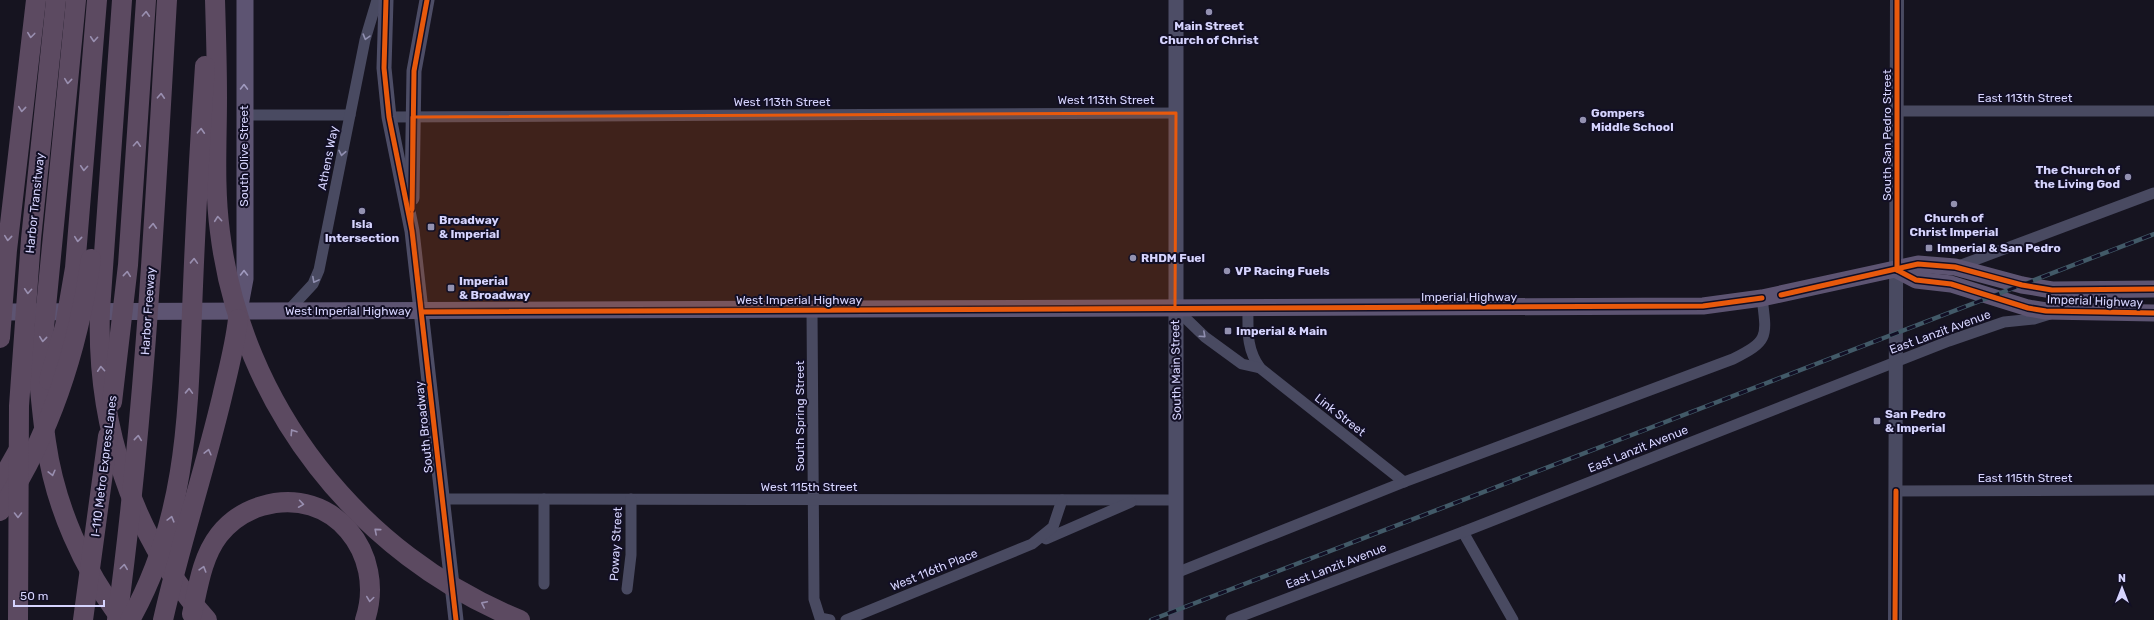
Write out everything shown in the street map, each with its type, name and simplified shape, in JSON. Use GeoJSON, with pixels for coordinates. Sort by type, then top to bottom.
{"type":"FeatureCollection","features":[{"type":"Feature","properties":{"kind":"highway"},"geometry":{"type":"LineString","coordinates":[[0,338],[7,250],[36,0]]}},
{"type":"Feature","properties":{"kind":"highway","name":"Harbor Transitway"},"geometry":{"type":"LineString","coordinates":[[18,620],[19,406],[31,239],[56,0]]}},
{"type":"Feature","properties":{"kind":"highway"},"geometry":{"type":"LineString","coordinates":[[76,0],[39,379],[46,442],[62,508],[84,559],[97,584],[122,620]]}},
{"type":"Feature","properties":{"kind":"highway"},"geometry":{"type":"LineString","coordinates":[[0,484],[37,411],[56,361],[65,326],[75,268],[82,201],[97,0]]}},
{"type":"Feature","properties":{"kind":"highway"},"geometry":{"type":"LineString","coordinates":[[0,511],[26,466],[52,414],[72,354],[81,317],[99,200],[103,134],[117,0]]}},
{"type":"Feature","properties":{"kind":"highway"},"geometry":{"type":"LineString","coordinates":[[122,0],[100,294],[99,342],[102,388],[114,446],[140,517],[168,568],[192,603],[207,620]]}},
{"type":"Feature","properties":{"kind":"highway","name":"I-110 Metro ExpressLanes"},"geometry":{"type":"LineString","coordinates":[[83,620],[123,312],[132,215],[146,0]]}},
{"type":"Feature","properties":{"kind":"highway","name":"Harbor Freeway"},"geometry":{"type":"LineString","coordinates":[[117,620],[141,408],[167,0]]}},
{"type":"Feature","properties":{"kind":"highway"},"geometry":{"type":"LineString","coordinates":[[130,620],[150,580],[163,543],[174,505],[184,453],[188,414],[197,194],[209,0]]}},
{"type":"Feature","properties":{"kind":"highway"},"geometry":{"type":"LineString","coordinates":[[215,0],[216,181],[220,234],[227,274],[237,312],[250,350],[266,385],[286,422],[316,465],[341,496],[369,524],[399,550],[437,577],[477,601],[520,620]]}},
{"type":"Feature","properties":{"kind":"highway"},"geometry":{"type":"LineString","coordinates":[[163,620],[175,568],[199,490],[212,439],[235,340],[239,311]]}},
{"type":"Feature","properties":{"kind":"highway"},"geometry":{"type":"LineString","coordinates":[[190,620],[204,564],[220,534],[233,521],[248,511],[265,505],[282,503],[301,504],[325,512],[340,521],[358,542],[366,558],[370,576],[370,602],[365,620]]}},
{"type":"Feature","properties":{"kind":"main road","name":"South Olive Street"},"geometry":{"type":"LineString","coordinates":[[239,311],[244,279],[246,0]]}},
{"type":"Feature","properties":{"kind":"main road","name":"South Broadway"},"geometry":{"type":"LineString","coordinates":[[386,0],[384,68],[389,117],[412,231],[456,620]]}},
{"type":"Feature","properties":{"kind":"main road","name":"South Broadway"},"geometry":{"type":"LineString","coordinates":[[412,231],[412,118],[414,71],[427,0]]}},
{"type":"Feature","properties":{"kind":"main road","name":"South Main Street"},"geometry":{"type":"LineString","coordinates":[[1176,0],[1176,620]]}},
{"type":"Feature","properties":{"kind":"main road","name":"Imperial Highway"},"geometry":{"type":"LineString","coordinates":[[1175,308],[1703,306],[1762,298],[1897,270],[1918,264],[1955,267],[2022,285],[2052,290],[2154,289]]}},
{"type":"Feature","properties":{"kind":"main road","name":"Imperial Highway"},"geometry":{"type":"LineString","coordinates":[[1897,270],[1916,280],[1951,284],[2028,308],[2062,312],[2154,313]]}},
{"type":"Feature","properties":{"kind":"main road"},"geometry":{"type":"LineString","coordinates":[[2062,312],[2096,299],[2150,299],[2154,295]]}},
{"type":"Feature","properties":{"kind":"main road","name":"West Imperial Highway"},"geometry":{"type":"LineString","coordinates":[[0,312],[422,312],[1175,308]]}},
{"type":"Feature","properties":{"kind":"street","name":"Athens Way"},"geometry":{"type":"LineString","coordinates":[[288,311],[310,288],[319,270],[365,40],[377,0]]}},
{"type":"Feature","properties":{"kind":"street","name":"South San Pedro Street"},"geometry":{"type":"LineString","coordinates":[[1895,620],[1897,0]]}},
{"type":"Feature","properties":{"kind":"street","name":"East 113th Street"},"geometry":{"type":"LineString","coordinates":[[1896,111],[2154,111]]}},
{"type":"Feature","properties":{"kind":"street","name":"West 113th Street"},"geometry":{"type":"LineString","coordinates":[[389,117],[1176,113]]}},
{"type":"Feature","properties":{"kind":"street"},"geometry":{"type":"LineString","coordinates":[[244,115],[350,115]]}},
{"type":"Feature","properties":{"kind":"street"},"geometry":{"type":"LineString","coordinates":[[1955,267],[1989,256],[2154,193]]}},
{"type":"Feature","properties":{"kind":"street"},"geometry":{"type":"LineString","coordinates":[[1176,573],[1404,482],[1732,359],[1753,349],[1764,338],[1765,324],[1762,298]]}},
{"type":"Feature","properties":{"kind":"street","name":"Link Street"},"geometry":{"type":"LineString","coordinates":[[1248,307],[1249,344],[1252,356],[1260,368],[1404,482]]}},
{"type":"Feature","properties":{"kind":"street","name":"Link Street"},"geometry":{"type":"LineString","coordinates":[[1175,308],[1204,336],[1242,364],[1260,368]]}},
{"type":"Feature","properties":{"kind":"street","name":"South Spring Street"},"geometry":{"type":"LineString","coordinates":[[812,310],[814,599],[825,619]]}},
{"type":"Feature","properties":{"kind":"street","name":"East Lanzit Avenue"},"geometry":{"type":"LineString","coordinates":[[1231,620],[1463,532],[1948,341],[2004,322],[2034,319],[2062,312]]}},
{"type":"Feature","properties":{"kind":"street","name":"East 115th Street"},"geometry":{"type":"LineString","coordinates":[[1896,491],[2154,490]]}},
{"type":"Feature","properties":{"kind":"street","name":"West 115th Street"},"geometry":{"type":"LineString","coordinates":[[442,499],[1176,500]]}},
{"type":"Feature","properties":{"kind":"street"},"geometry":{"type":"LineString","coordinates":[[544,499],[544,584]]}},
{"type":"Feature","properties":{"kind":"street","name":"Poway Street"},"geometry":{"type":"LineString","coordinates":[[627,590],[631,554],[631,499]]}},
{"type":"Feature","properties":{"kind":"street","name":"West 116th Place"},"geometry":{"type":"LineString","coordinates":[[1032,544],[1053,527],[1062,500]]}},
{"type":"Feature","properties":{"kind":"street","name":"West 116th Place"},"geometry":{"type":"LineString","coordinates":[[846,620],[1136,500]]}},
{"type":"Feature","properties":{"kind":"street"},"geometry":{"type":"LineString","coordinates":[[1463,532],[1513,620]]}},
{"type":"Feature","properties":{"kind":"highlighted area"},"geometry":{"type":"Polygon","coordinates":[[[1176,113],[1175,308],[422,312],[412,231],[412,117],[1176,113]]]}},
{"type":"Feature","properties":{"kind":"railway"},"geometry":{"type":"LineString","coordinates":[[1151,620],[2154,234]]}},
{"type":"Feature","properties":{"kind":"cycle path"},"geometry":{"type":"LineString","coordinates":[[386,0],[384,68],[389,117],[412,231],[456,620]]}},
{"type":"Feature","properties":{"kind":"cycle path"},"geometry":{"type":"LineString","coordinates":[[412,209],[414,71],[427,0]]}},
{"type":"Feature","properties":{"kind":"cycle path"},"geometry":{"type":"LineString","coordinates":[[1897,0],[1897,270]]}},
{"type":"Feature","properties":{"kind":"cycle path"},"geometry":{"type":"LineString","coordinates":[[1781,295],[1918,264],[1955,267],[2022,285],[2052,290],[2154,289]]}},
{"type":"Feature","properties":{"kind":"cycle path"},"geometry":{"type":"LineString","coordinates":[[1897,270],[1916,280],[1951,284],[2028,308],[2046,311],[2154,313]]}},
{"type":"Feature","properties":{"kind":"cycle path"},"geometry":{"type":"LineString","coordinates":[[422,312],[1703,306],[1762,298]]}},
{"type":"Feature","properties":{"kind":"cycle path"},"geometry":{"type":"LineString","coordinates":[[1895,620],[1896,491]]}},
{"type":"Feature","properties":{"kind":"place","name":"Main Street Church of Christ"},"geometry":{"type":"Point","coordinates":[1209,12]}},
{"type":"Feature","properties":{"kind":"place","name":"Gompers Middle School"},"geometry":{"type":"Point","coordinates":[1583,120]}},
{"type":"Feature","properties":{"kind":"place","name":"The Church of the Living God"},"geometry":{"type":"Point","coordinates":[2128,177]}},
{"type":"Feature","properties":{"kind":"place","name":"Church of Christ Imperial"},"geometry":{"type":"Point","coordinates":[1954,204]}},
{"type":"Feature","properties":{"kind":"place","name":"Isla Intersection"},"geometry":{"type":"Point","coordinates":[362,211]}},
{"type":"Feature","properties":{"kind":"place","name":"Broadway & Imperial"},"geometry":{"type":"Point","coordinates":[431,227]}},
{"type":"Feature","properties":{"kind":"place","name":"Imperial & San Pedro"},"geometry":{"type":"Point","coordinates":[1929,248]}},
{"type":"Feature","properties":{"kind":"place","name":"RHDM Fuel"},"geometry":{"type":"Point","coordinates":[1133,258]}},
{"type":"Feature","properties":{"kind":"place","name":"VP Racing Fuels"},"geometry":{"type":"Point","coordinates":[1227,271]}},
{"type":"Feature","properties":{"kind":"place","name":"Imperial & Broadway"},"geometry":{"type":"Point","coordinates":[451,288]}},
{"type":"Feature","properties":{"kind":"place","name":"Imperial & Main"},"geometry":{"type":"Point","coordinates":[1228,331]}},
{"type":"Feature","properties":{"kind":"place","name":"San Pedro & Imperial"},"geometry":{"type":"Point","coordinates":[1877,421]}}]}
